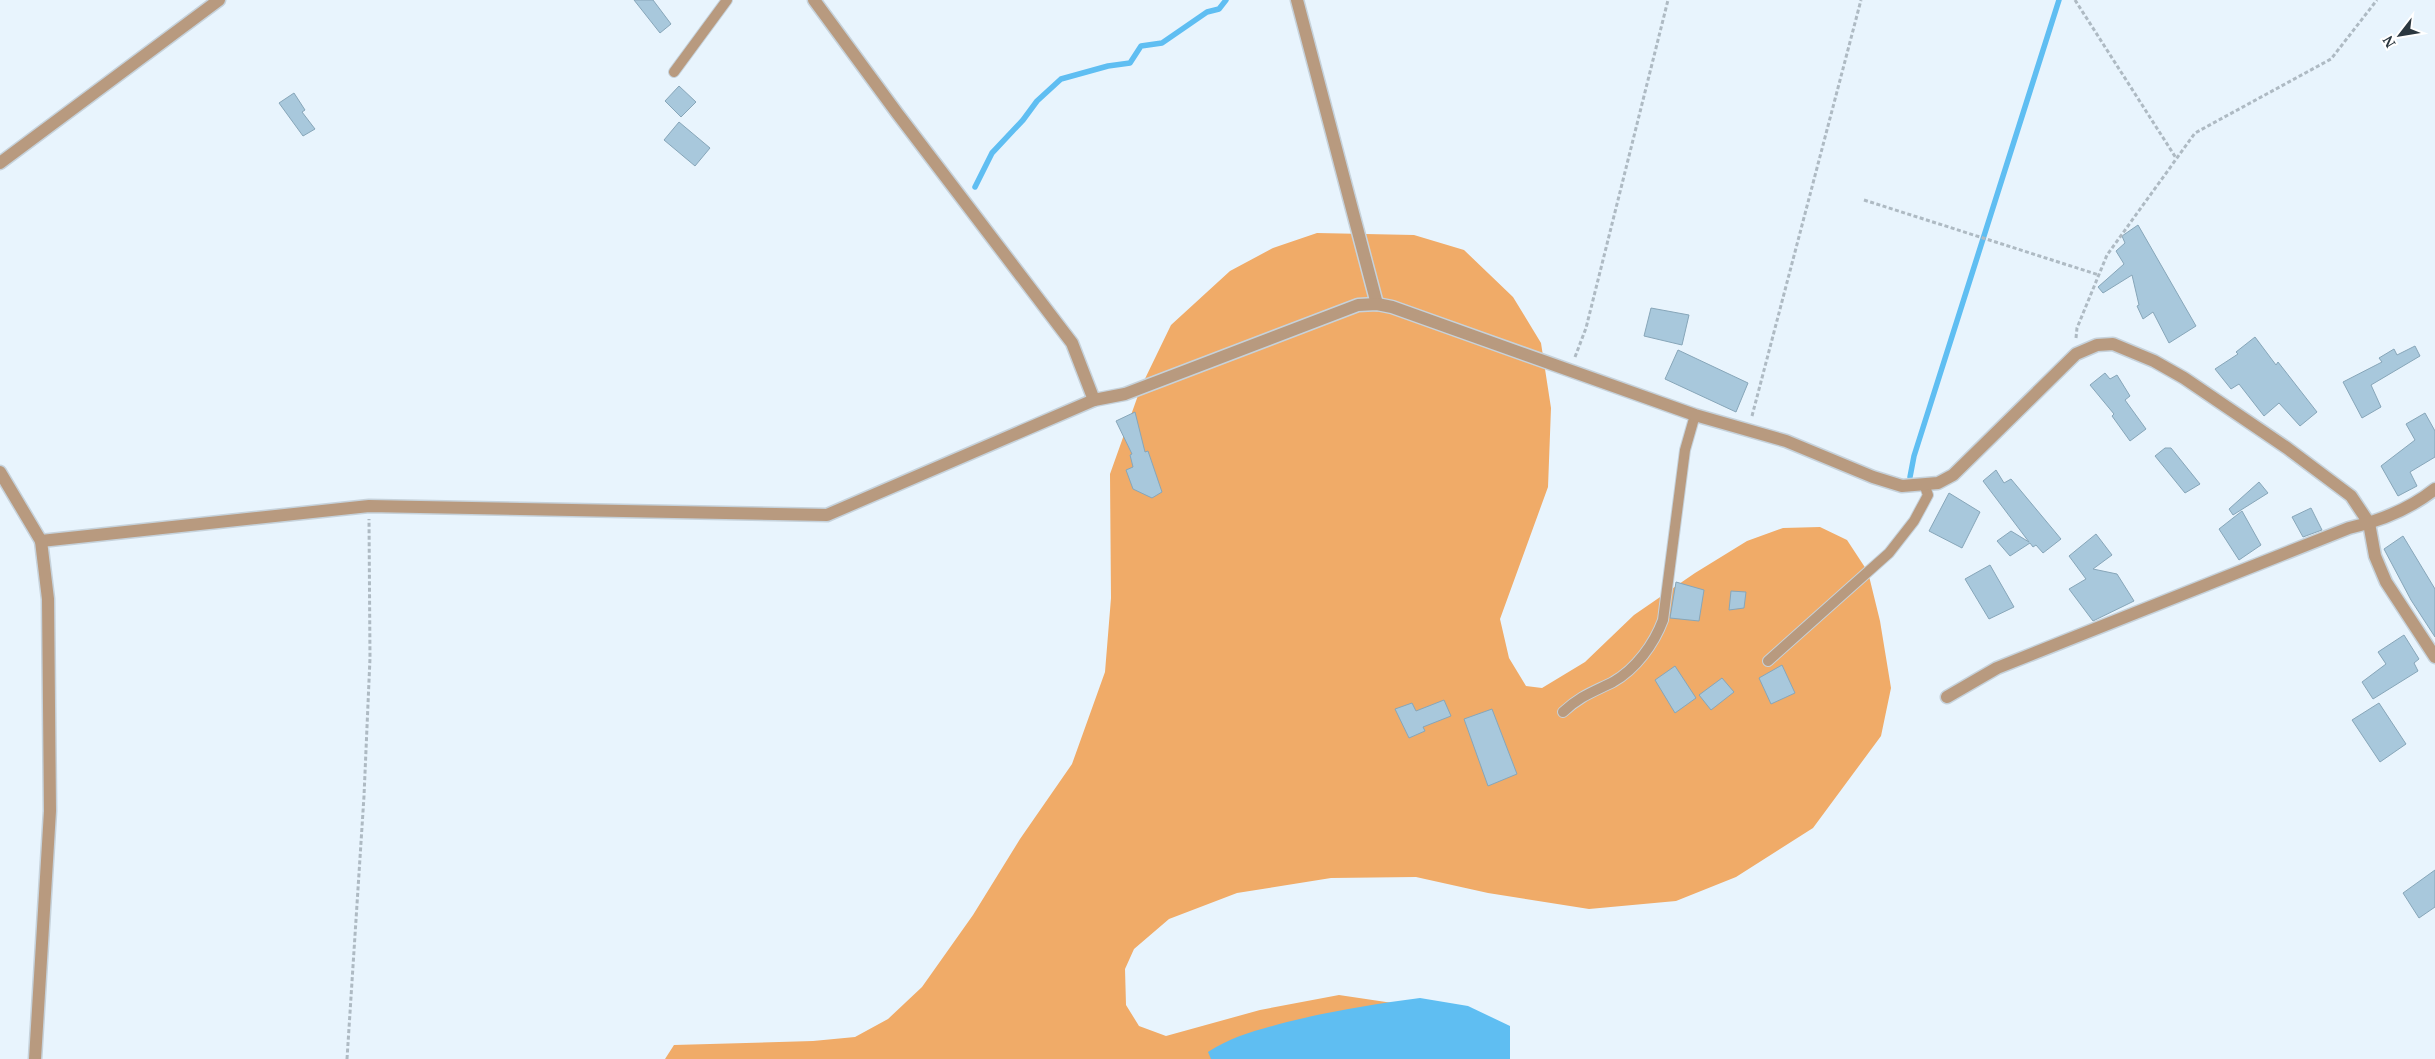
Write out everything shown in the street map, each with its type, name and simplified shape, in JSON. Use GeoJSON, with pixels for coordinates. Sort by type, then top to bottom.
{"type":"FeatureCollection","features":[{"type":"Feature","properties":{"kind":"street"},"geometry":{"type":"LineString","coordinates":[[0,163],[219,0]]}},
{"type":"Feature","properties":{"kind":"street"},"geometry":{"type":"LineString","coordinates":[[814,0],[1072,344],[1094,400]]}},
{"type":"Feature","properties":{"kind":"street"},"geometry":{"type":"LineString","coordinates":[[1297,0],[1377,304]]}},
{"type":"Feature","properties":{"kind":"street"},"geometry":{"type":"LineString","coordinates":[[41,541],[369,506],[827,514],[1094,400],[1125,394],[1358,305],[1377,304],[1695,415],[1786,441],[1902,486],[1938,483],[1952,475],[2076,354],[2097,345],[2113,344],[2147,357],[2184,378],[2287,448],[2351,496],[2369,524],[2375,556],[2386,582],[2435,657]]}},
{"type":"Feature","properties":{"kind":"street"},"geometry":{"type":"LineString","coordinates":[[0,472],[41,541],[48,599],[50,812],[35,1059]]}},
{"type":"Feature","properties":{"kind":"street"},"geometry":{"type":"LineString","coordinates":[[1947,697],[1980,676],[2006,665],[2348,528],[2369,524],[2412,506],[2435,489]]}},
{"type":"Feature","properties":{"kind":"lane"},"geometry":{"type":"LineString","coordinates":[[674,72],[727,0]]}},
{"type":"Feature","properties":{"kind":"lane"},"geometry":{"type":"LineString","coordinates":[[1563,712],[1578,698],[1615,681],[1637,662],[1656,639],[1664,620],[1685,450],[1695,415]]}},
{"type":"Feature","properties":{"kind":"lane"},"geometry":{"type":"LineString","coordinates":[[1768,662],[1889,554],[1914,521],[1928,495],[1924,484]]}},
{"type":"Feature","properties":{"kind":"path"},"geometry":{"type":"LineString","coordinates":[[1569,371],[1586,328],[1668,0]]}},
{"type":"Feature","properties":{"kind":"path"},"geometry":{"type":"LineString","coordinates":[[1748,431],[1861,0]]}},
{"type":"Feature","properties":{"kind":"path"},"geometry":{"type":"LineString","coordinates":[[2075,0],[2176,158]]}},
{"type":"Feature","properties":{"kind":"path"},"geometry":{"type":"LineString","coordinates":[[2076,354],[2077,328],[2108,255],[2195,133],[2201,128],[2331,59],[2377,0]]}},
{"type":"Feature","properties":{"kind":"path"},"geometry":{"type":"LineString","coordinates":[[1864,200],[2099,275]]}},
{"type":"Feature","properties":{"kind":"path"},"geometry":{"type":"LineString","coordinates":[[347,1059],[364,796],[370,658],[369,506]]}},
{"type":"Feature","properties":{"kind":"shaded area"},"geometry":{"type":"Polygon","coordinates":[[[1317,233],[1414,235],[1464,250],[1513,297],[1541,343],[1551,408],[1548,487],[1500,619],[1509,658],[1526,686],[1542,688],[1585,662],[1634,615],[1695,573],[1747,541],[1783,528],[1820,527],[1847,540],[1868,572],[1880,621],[1891,688],[1881,736],[1813,828],[1736,877],[1676,901],[1589,909],[1488,893],[1416,877],[1331,878],[1237,893],[1169,919],[1134,949],[1125,969],[1126,1005],[1139,1026],[1166,1036],[1260,1010],[1339,995],[1433,1009],[1507,1059],[665,1059],[674,1045],[813,1041],[855,1037],[888,1019],[922,987],[973,915],[1020,839],[1072,764],[1105,672],[1111,598],[1110,474],[1141,387],[1171,325],[1230,271],[1273,248],[1317,233]]]}},
{"type":"Feature","properties":{"kind":"water"},"geometry":{"type":"Polygon","coordinates":[[[1420,998],[1468,1006],[1510,1026],[1510,1059],[1211,1059],[1208,1052],[1236,1038],[1287,1022],[1353,1008],[1420,998]]]}},
{"type":"Feature","properties":{"kind":"building"},"geometry":{"type":"Polygon","coordinates":[[[634,0],[653,0],[671,24],[660,33],[634,0]]]}},
{"type":"Feature","properties":{"kind":"building"},"geometry":{"type":"Polygon","coordinates":[[[679,86],[696,102],[681,117],[665,101],[679,86]]]}},
{"type":"Feature","properties":{"kind":"building"},"geometry":{"type":"Polygon","coordinates":[[[294,93],[305,110],[302,112],[315,129],[303,136],[279,103],[294,93]]]}},
{"type":"Feature","properties":{"kind":"building"},"geometry":{"type":"Polygon","coordinates":[[[679,122],[710,148],[695,166],[664,140],[679,122]]]}},
{"type":"Feature","properties":{"kind":"building"},"geometry":{"type":"Polygon","coordinates":[[[2138,225],[2196,326],[2169,343],[2153,312],[2143,319],[2137,306],[2139,305],[2132,275],[2103,293],[2098,287],[2124,264],[2116,251],[2125,243],[2122,236],[2138,225]]]}},
{"type":"Feature","properties":{"kind":"building"},"geometry":{"type":"Polygon","coordinates":[[[1651,308],[1689,315],[1682,345],[1644,336],[1651,308]]]}},
{"type":"Feature","properties":{"kind":"building"},"geometry":{"type":"Polygon","coordinates":[[[2255,337],[2276,365],[2278,362],[2317,412],[2300,426],[2279,403],[2264,416],[2239,384],[2231,389],[2215,369],[2238,354],[2236,352],[2255,337]]]}},
{"type":"Feature","properties":{"kind":"building"},"geometry":{"type":"Polygon","coordinates":[[[2415,346],[2420,356],[2371,385],[2381,407],[2362,418],[2343,382],[2382,362],[2379,358],[2394,349],[2397,355],[2415,346]]]}},
{"type":"Feature","properties":{"kind":"building"},"geometry":{"type":"Polygon","coordinates":[[[1678,350],[1748,383],[1736,412],[1665,379],[1678,350]]]}},
{"type":"Feature","properties":{"kind":"building"},"geometry":{"type":"Polygon","coordinates":[[[2105,373],[2110,379],[2117,375],[2130,396],[2125,400],[2146,429],[2130,441],[2112,416],[2114,414],[2090,385],[2105,373]]]}},
{"type":"Feature","properties":{"kind":"building"},"geometry":{"type":"Polygon","coordinates":[[[1135,412],[1145,452],[1148,451],[1162,492],[1152,498],[1133,489],[1126,470],[1133,467],[1130,455],[1132,454],[1116,421],[1135,412]]]}},
{"type":"Feature","properties":{"kind":"building"},"geometry":{"type":"Polygon","coordinates":[[[2425,413],[2435,431],[2435,457],[2410,472],[2417,486],[2398,496],[2381,466],[2415,440],[2406,424],[2425,413]]]}},
{"type":"Feature","properties":{"kind":"building"},"geometry":{"type":"Polygon","coordinates":[[[2165,448],[2171,448],[2200,484],[2185,493],[2155,456],[2165,448]]]}},
{"type":"Feature","properties":{"kind":"building"},"geometry":{"type":"Polygon","coordinates":[[[1996,470],[2004,483],[2011,479],[2061,539],[2043,553],[2036,545],[2033,547],[2030,543],[2010,556],[1997,541],[2011,531],[2029,542],[1983,481],[1996,470]]]}},
{"type":"Feature","properties":{"kind":"building"},"geometry":{"type":"Polygon","coordinates":[[[2259,482],[2268,493],[2233,515],[2229,509],[2259,482]]]}},
{"type":"Feature","properties":{"kind":"building"},"geometry":{"type":"Polygon","coordinates":[[[1949,493],[1980,512],[1962,548],[1929,531],[1949,493]]]}},
{"type":"Feature","properties":{"kind":"building"},"geometry":{"type":"Polygon","coordinates":[[[2311,508],[2322,530],[2303,537],[2292,517],[2311,508]]]}},
{"type":"Feature","properties":{"kind":"building"},"geometry":{"type":"Polygon","coordinates":[[[2242,511],[2261,545],[2239,560],[2219,529],[2242,511]]]}},
{"type":"Feature","properties":{"kind":"building"},"geometry":{"type":"Polygon","coordinates":[[[2096,534],[2112,555],[2093,569],[2117,574],[2134,601],[2093,621],[2069,589],[2086,579],[2069,556],[2096,534]]]}},
{"type":"Feature","properties":{"kind":"building"},"geometry":{"type":"Polygon","coordinates":[[[2403,536],[2435,589],[2435,637],[2411,600],[2384,549],[2403,536]]]}},
{"type":"Feature","properties":{"kind":"building"},"geometry":{"type":"Polygon","coordinates":[[[1990,565],[2014,607],[1989,619],[1965,579],[1990,565]]]}},
{"type":"Feature","properties":{"kind":"building"},"geometry":{"type":"Polygon","coordinates":[[[1676,582],[1704,590],[1699,621],[1670,618],[1676,582]]]}},
{"type":"Feature","properties":{"kind":"building"},"geometry":{"type":"Polygon","coordinates":[[[1731,591],[1746,592],[1744,608],[1729,610],[1731,591]]]}},
{"type":"Feature","properties":{"kind":"building"},"geometry":{"type":"Polygon","coordinates":[[[2404,635],[2419,659],[2414,663],[2418,671],[2373,699],[2362,682],[2386,664],[2378,652],[2404,635]]]}},
{"type":"Feature","properties":{"kind":"building"},"geometry":{"type":"Polygon","coordinates":[[[1782,665],[1795,693],[1771,704],[1759,678],[1782,665]]]}},
{"type":"Feature","properties":{"kind":"building"},"geometry":{"type":"Polygon","coordinates":[[[1675,666],[1696,698],[1675,713],[1655,680],[1675,666]]]}},
{"type":"Feature","properties":{"kind":"building"},"geometry":{"type":"Polygon","coordinates":[[[1722,678],[1734,692],[1711,710],[1699,695],[1722,678]]]}},
{"type":"Feature","properties":{"kind":"building"},"geometry":{"type":"Polygon","coordinates":[[[1444,700],[1451,716],[1423,727],[1425,731],[1409,738],[1395,709],[1412,703],[1416,711],[1444,700]]]}},
{"type":"Feature","properties":{"kind":"building"},"geometry":{"type":"Polygon","coordinates":[[[2379,703],[2406,744],[2380,762],[2352,720],[2379,703]]]}},
{"type":"Feature","properties":{"kind":"building"},"geometry":{"type":"Polygon","coordinates":[[[1492,709],[1517,774],[1488,786],[1464,719],[1492,709]]]}},
{"type":"Feature","properties":{"kind":"building"},"geometry":{"type":"Polygon","coordinates":[[[2435,870],[2435,907],[2419,918],[2403,893],[2435,870]]]}},
{"type":"Feature","properties":{"kind":"waterway"},"geometry":{"type":"LineString","coordinates":[[975,187],[992,153],[1023,120],[1037,101],[1061,79],[1108,66],[1130,63],[1141,46],[1162,43],[1207,12],[1219,9],[1226,0]]}},
{"type":"Feature","properties":{"kind":"waterway"},"geometry":{"type":"LineString","coordinates":[[1910,477],[1914,456],[2059,0]]}}]}
